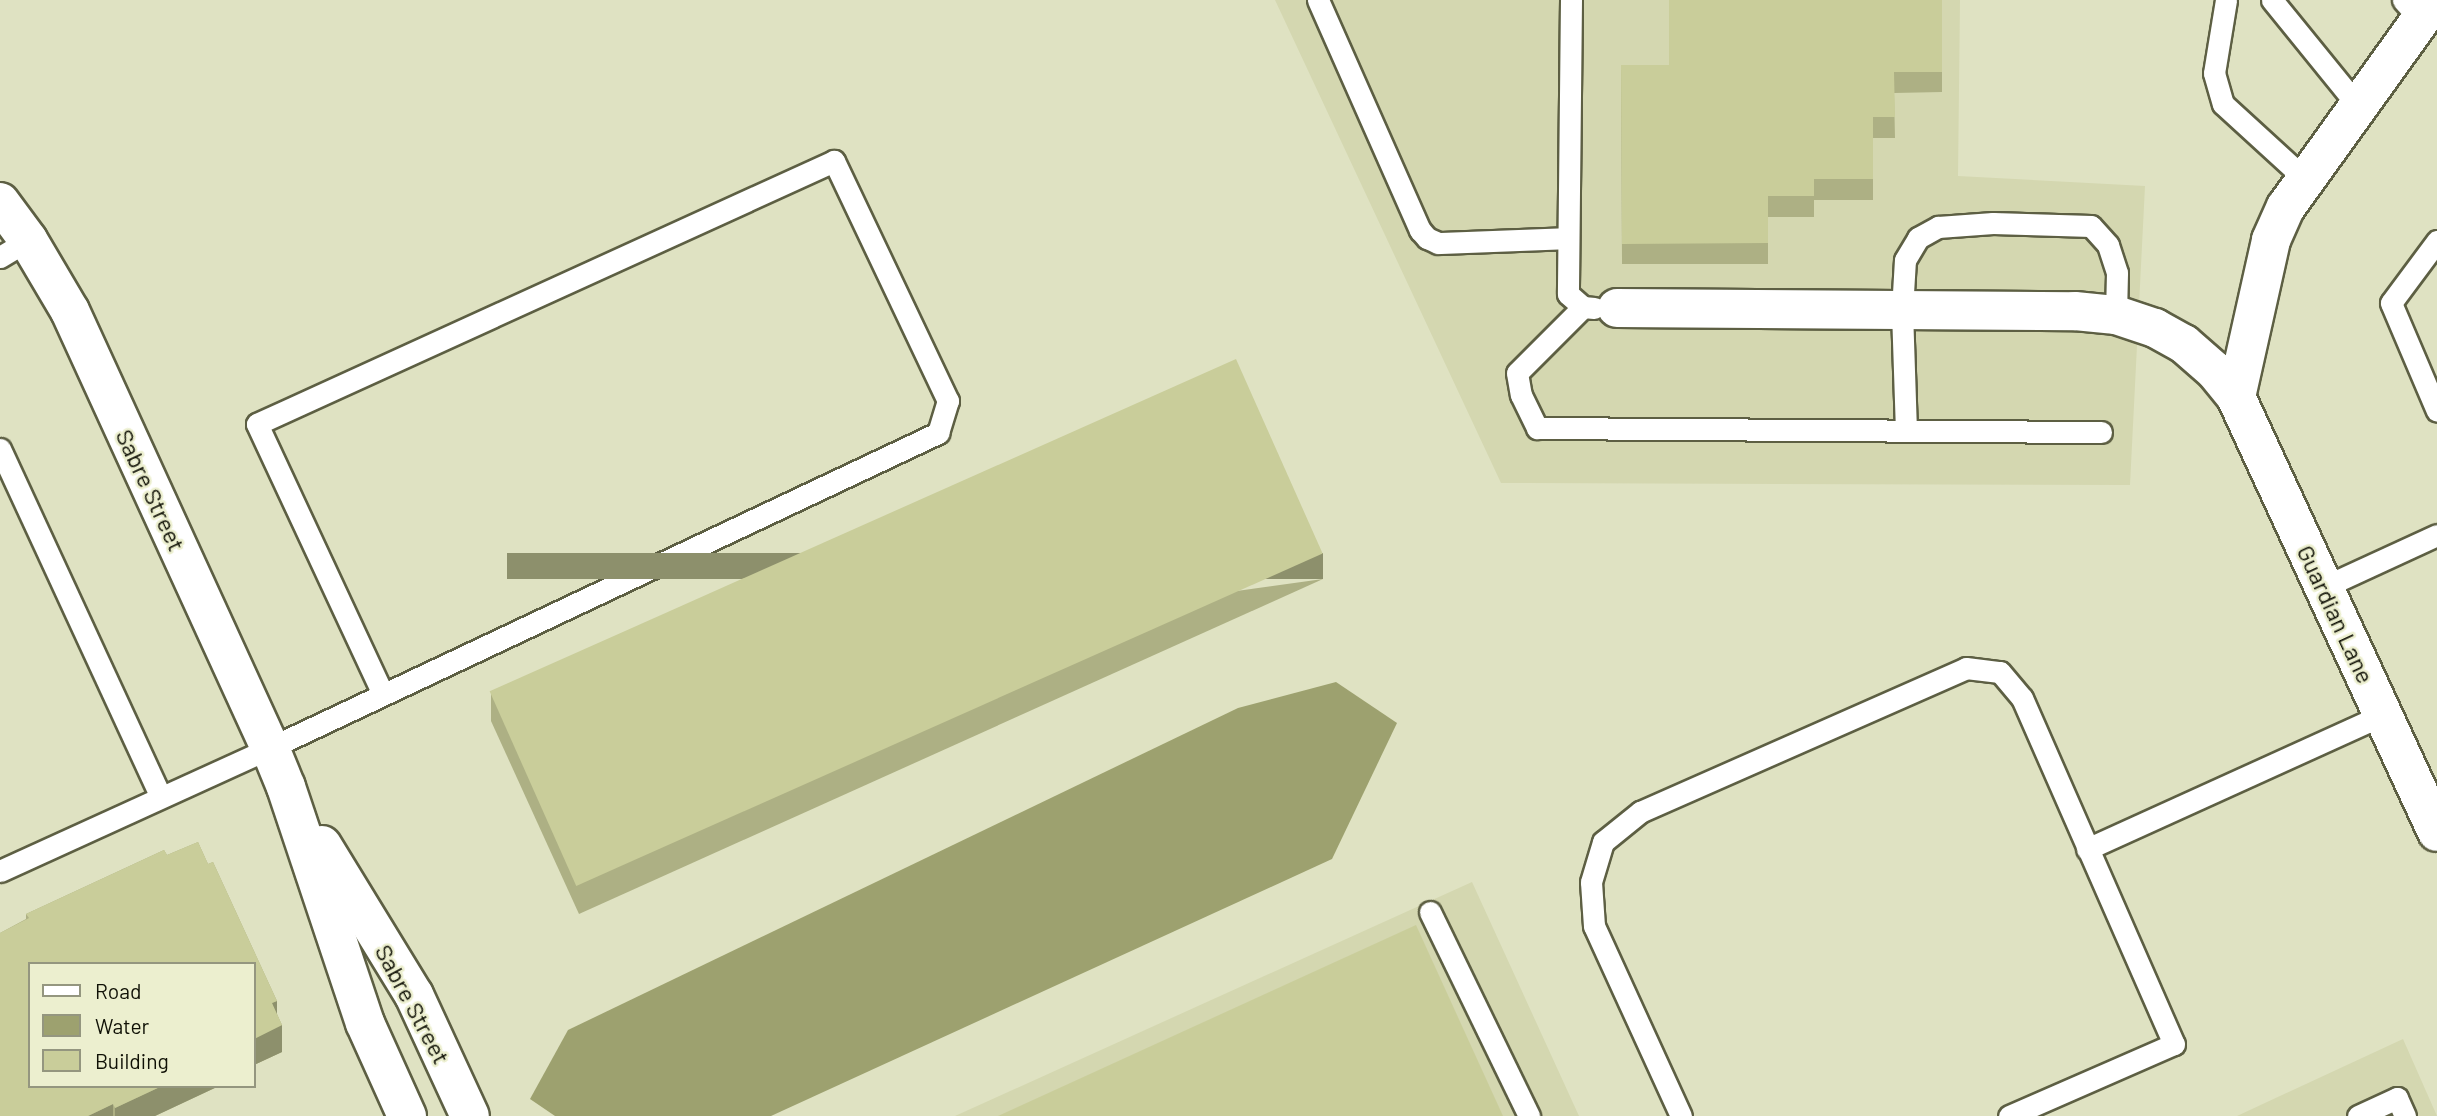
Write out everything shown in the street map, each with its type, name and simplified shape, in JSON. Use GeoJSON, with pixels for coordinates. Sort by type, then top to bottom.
{"type":"FeatureCollection","features":[{"type":"Feature","properties":{"kind":"street"},"geometry":{"type":"LineString","coordinates":[[2235,397],[2272,240],[2286,207],[2304,178],[2358,106],[2420,7]]}},
{"type":"Feature","properties":{"kind":"street","name":"Sabre Street"},"geometry":{"type":"LineString","coordinates":[[0,202],[14,249],[70,311],[270,748],[286,787],[365,1023],[407,1116]]}},
{"type":"Feature","properties":{"kind":"street","name":"Guardian Lane"},"geometry":{"type":"LineString","coordinates":[[1600,308],[2075,311],[2116,315],[2155,328],[2184,344],[2215,371],[2235,397],[2435,822]]}},
{"type":"Feature","properties":{"kind":"street","name":"Sabre Street"},"geometry":{"type":"LineString","coordinates":[[286,787],[414,995],[470,1116]]}},
{"type":"Feature","properties":{"kind":"lane"},"geometry":{"type":"LineString","coordinates":[[1318,0],[1420,230],[1427,238],[1438,243],[1567,238]]}},
{"type":"Feature","properties":{"kind":"lane"},"geometry":{"type":"LineString","coordinates":[[1571,0],[1568,294],[1600,308],[1517,373],[1521,395],[1537,428],[2101,432]]}},
{"type":"Feature","properties":{"kind":"lane"},"geometry":{"type":"LineString","coordinates":[[2226,0],[2214,73],[2223,104],[2304,178]]}},
{"type":"Feature","properties":{"kind":"lane"},"geometry":{"type":"LineString","coordinates":[[2272,0],[2358,106]]}},
{"type":"Feature","properties":{"kind":"lane"},"geometry":{"type":"LineString","coordinates":[[0,871],[270,748],[938,433],[948,401],[834,161],[257,424],[383,694]]}},
{"type":"Feature","properties":{"kind":"lane"},"geometry":{"type":"LineString","coordinates":[[1906,431],[1902,310],[1905,260],[1918,238],[1938,227],[1993,223],[2091,226],[2108,245],[2117,273],[2116,315]]}},
{"type":"Feature","properties":{"kind":"lane"},"geometry":{"type":"LineString","coordinates":[[2437,241],[2391,303],[2437,411]]}},
{"type":"Feature","properties":{"kind":"lane"},"geometry":{"type":"LineString","coordinates":[[0,449],[161,797]]}},
{"type":"Feature","properties":{"kind":"lane"},"geometry":{"type":"LineString","coordinates":[[2324,587],[2437,535]]}},
{"type":"Feature","properties":{"kind":"lane"},"geometry":{"type":"LineString","coordinates":[[1681,1116],[1594,926],[1591,882],[1603,842],[1640,812],[1966,668],[2000,672],[2022,698],[2175,1044],[2009,1116]]}},
{"type":"Feature","properties":{"kind":"lane"},"geometry":{"type":"LineString","coordinates":[[2087,849],[2383,715]]}},
{"type":"Feature","properties":{"kind":"lane"},"geometry":{"type":"LineString","coordinates":[[1430,912],[1529,1116]]}},
{"type":"Feature","properties":{"kind":"lane"},"geometry":{"type":"LineString","coordinates":[[2358,1116],[2397,1098],[2405,1116]]}},
{"type":"Feature","properties":{"kind":"shaded area"},"geometry":{"type":"Polygon","coordinates":[[[1275,0],[1960,0],[1958,176],[2145,186],[2130,485],[1501,483],[1275,0]]]}},
{"type":"Feature","properties":{"kind":"shaded area"},"geometry":{"type":"Polygon","coordinates":[[[1472,882],[1579,1116],[955,1116],[1472,882]]]}},
{"type":"Feature","properties":{"kind":"shaded area"},"geometry":{"type":"Polygon","coordinates":[[[2403,1039],[2437,1116],[2237,1116],[2403,1039]]]}},
{"type":"Feature","properties":{"kind":"water"},"geometry":{"type":"Polygon","coordinates":[[[1336,682],[1397,723],[1332,859],[771,1116],[555,1116],[530,1099],[568,1030],[1238,708],[1336,682]]]}},
{"type":"Feature","properties":{"kind":"building"},"geometry":{"type":"Polygon","coordinates":[[[1669,0],[1942,0],[1942,72],[1894,72],[1895,117],[1873,117],[1873,179],[1814,179],[1814,196],[1768,196],[1768,243],[1622,244],[1621,65],[1669,65],[1669,0]]]}},
{"type":"Feature","properties":{"kind":"building"},"geometry":{"type":"Polygon","coordinates":[[[1236,359],[1323,554],[576,886],[490,691],[1236,359]]]}},
{"type":"Feature","properties":{"kind":"building"},"geometry":{"type":"Polygon","coordinates":[[[198,842],[208,864],[213,862],[277,1001],[272,1003],[282,1025],[256,1038],[256,962],[28,962],[28,1088],[158,1088],[115,1108],[113,1104],[88,1116],[0,1116],[0,933],[29,918],[26,914],[164,850],[167,855],[198,842]]]}},
{"type":"Feature","properties":{"kind":"building"},"geometry":{"type":"Polygon","coordinates":[[[1416,925],[1503,1116],[998,1116],[1416,925]]]}}]}
